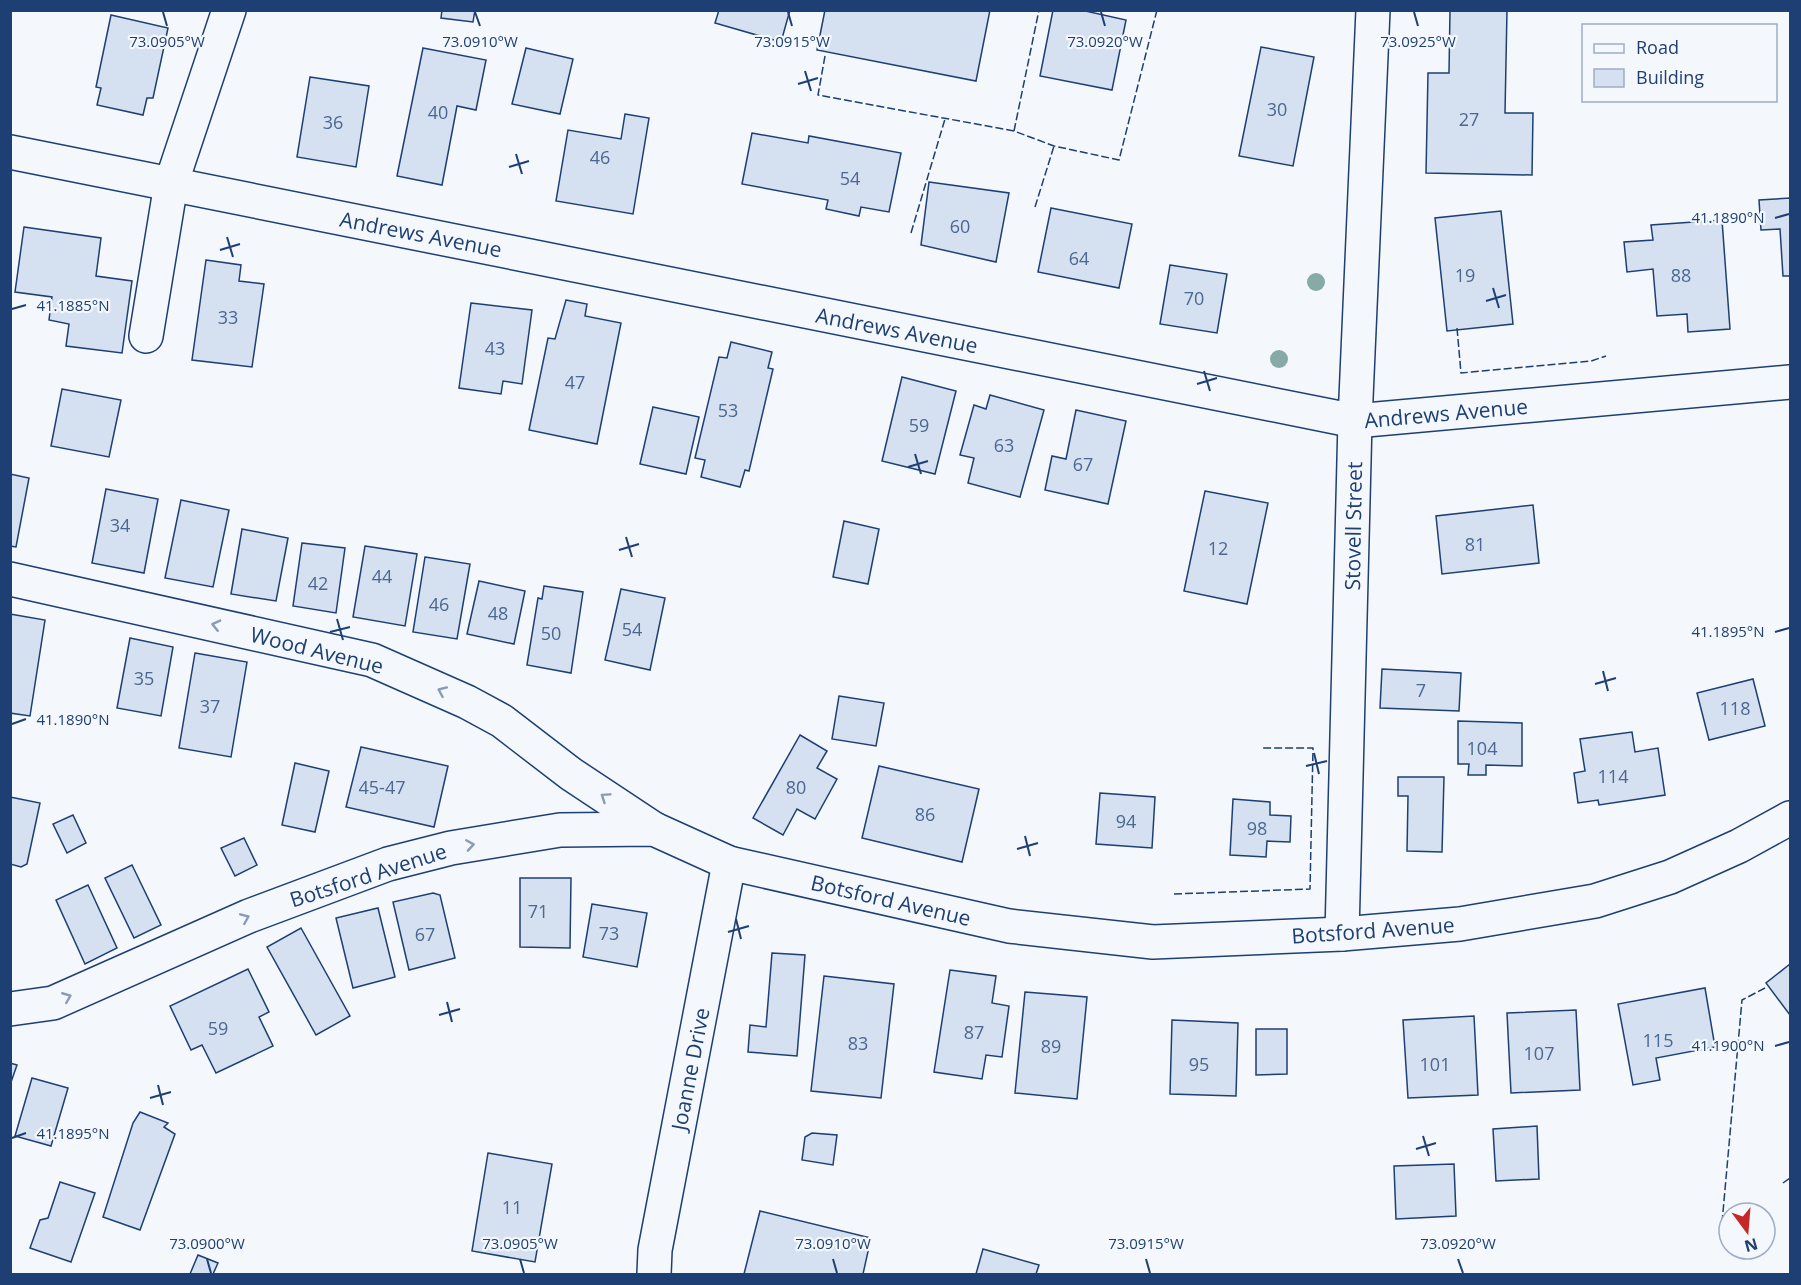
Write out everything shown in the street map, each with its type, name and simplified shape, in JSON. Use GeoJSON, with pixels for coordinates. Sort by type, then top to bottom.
{"type":"FeatureCollection","features":[{"type":"Feature","properties":{"kind":"street"},"geometry":{"type":"LineString","coordinates":[[146,336],[171,184],[229,10]]}},
{"type":"Feature","properties":{"kind":"street","name":"Stovell Street"},"geometry":{"type":"LineString","coordinates":[[1342,934],[1355,421],[1373,10]]}},
{"type":"Feature","properties":{"kind":"street","name":"Andrews Avenue"},"geometry":{"type":"LineString","coordinates":[[10,152],[1355,421],[1791,382]]}},
{"type":"Feature","properties":{"kind":"street","name":"Wood Avenue"},"geometry":{"type":"LineString","coordinates":[[10,579],[372,660],[467,702],[502,721],[571,774],[654,829]]}},
{"type":"Feature","properties":{"kind":"street","name":"Botsford Avenue"},"geometry":{"type":"LineString","coordinates":[[10,1009],[53,1003],[249,916],[388,864],[451,848],[560,830],[654,829],[729,863],[1008,926],[1153,942],[1342,934],[1460,924],[1595,900],[1670,878],[1739,846],[1791,818]]}},
{"type":"Feature","properties":{"kind":"street","name":"Joanne Drive"},"geometry":{"type":"LineString","coordinates":[[654,1275],[655,1250],[729,863]]}},
{"type":"Feature","properties":{"kind":"building"},"geometry":{"type":"Polygon","coordinates":[[[442,10],[475,10],[473,22],[441,18],[442,10]]]}},
{"type":"Feature","properties":{"kind":"building"},"geometry":{"type":"Polygon","coordinates":[[[719,10],[790,10],[781,42],[715,23],[719,10]]]}},
{"type":"Feature","properties":{"kind":"building"},"geometry":{"type":"Polygon","coordinates":[[[825,10],[990,10],[976,81],[817,50],[825,10]]]}},
{"type":"Feature","properties":{"kind":"building"},"geometry":{"type":"Polygon","coordinates":[[[1053,10],[1081,10],[1126,20],[1112,90],[1040,76],[1053,10]]]}},
{"type":"Feature","properties":{"kind":"building"},"geometry":{"type":"Polygon","coordinates":[[[1450,10],[1507,10],[1505,113],[1533,113],[1532,175],[1426,173],[1428,73],[1449,73],[1450,10]]]}},
{"type":"Feature","properties":{"kind":"building"},"geometry":{"type":"Polygon","coordinates":[[[111,15],[168,28],[153,98],[147,98],[143,115],[97,105],[101,88],[96,87],[111,15]]]}},
{"type":"Feature","properties":{"kind":"building"},"geometry":{"type":"Polygon","coordinates":[[[1261,47],[1314,57],[1293,166],[1239,156],[1261,47]]]}},
{"type":"Feature","properties":{"kind":"building"},"geometry":{"type":"Polygon","coordinates":[[[423,48],[486,60],[476,110],[457,106],[442,185],[397,176],[423,48]]]}},
{"type":"Feature","properties":{"kind":"building"},"geometry":{"type":"Polygon","coordinates":[[[526,48],[573,59],[560,114],[512,104],[526,48]]]}},
{"type":"Feature","properties":{"kind":"building"},"geometry":{"type":"Polygon","coordinates":[[[310,77],[369,86],[356,167],[297,157],[310,77]]]}},
{"type":"Feature","properties":{"kind":"building"},"geometry":{"type":"Polygon","coordinates":[[[625,114],[649,118],[633,214],[556,201],[568,130],[621,139],[625,114]]]}},
{"type":"Feature","properties":{"kind":"building"},"geometry":{"type":"Polygon","coordinates":[[[752,133],[808,143],[809,136],[901,153],[889,212],[861,207],[859,216],[826,209],[828,200],[742,184],[752,133]]]}},
{"type":"Feature","properties":{"kind":"building"},"geometry":{"type":"Polygon","coordinates":[[[929,182],[1009,193],[996,262],[921,245],[929,182]]]}},
{"type":"Feature","properties":{"kind":"building"},"geometry":{"type":"Polygon","coordinates":[[[1790,198],[1790,276],[1783,276],[1780,229],[1761,230],[1759,200],[1790,198]]]}},
{"type":"Feature","properties":{"kind":"building"},"geometry":{"type":"Polygon","coordinates":[[[1051,208],[1132,224],[1119,288],[1038,272],[1051,208]]]}},
{"type":"Feature","properties":{"kind":"building"},"geometry":{"type":"Polygon","coordinates":[[[1501,211],[1513,324],[1447,331],[1435,218],[1501,211]]]}},
{"type":"Feature","properties":{"kind":"building"},"geometry":{"type":"Polygon","coordinates":[[[1722,220],[1730,329],[1688,332],[1687,314],[1657,316],[1653,269],[1627,272],[1624,242],[1653,240],[1651,225],[1722,220]]]}},
{"type":"Feature","properties":{"kind":"building"},"geometry":{"type":"Polygon","coordinates":[[[24,227],[101,238],[96,276],[132,281],[122,353],[66,346],[69,324],[49,320],[52,297],[15,292],[24,227]]]}},
{"type":"Feature","properties":{"kind":"building"},"geometry":{"type":"Polygon","coordinates":[[[206,260],[241,265],[239,281],[264,284],[252,367],[192,360],[206,260]]]}},
{"type":"Feature","properties":{"kind":"building"},"geometry":{"type":"Polygon","coordinates":[[[1170,265],[1227,274],[1217,333],[1160,324],[1170,265]]]}},
{"type":"Feature","properties":{"kind":"building"},"geometry":{"type":"Polygon","coordinates":[[[566,300],[587,304],[585,316],[621,323],[597,444],[529,430],[548,338],[555,339],[566,300]]]}},
{"type":"Feature","properties":{"kind":"building"},"geometry":{"type":"Polygon","coordinates":[[[471,303],[532,310],[522,384],[503,381],[501,394],[459,388],[471,303]]]}},
{"type":"Feature","properties":{"kind":"building"},"geometry":{"type":"Polygon","coordinates":[[[731,342],[772,352],[768,368],[773,369],[749,471],[745,470],[740,487],[701,477],[705,460],[695,458],[719,357],[727,358],[731,342]]]}},
{"type":"Feature","properties":{"kind":"building"},"geometry":{"type":"Polygon","coordinates":[[[902,377],[956,391],[935,474],[882,461],[902,377]]]}},
{"type":"Feature","properties":{"kind":"building"},"geometry":{"type":"Polygon","coordinates":[[[62,389],[121,400],[109,457],[51,446],[62,389]]]}},
{"type":"Feature","properties":{"kind":"building"},"geometry":{"type":"Polygon","coordinates":[[[990,395],[1044,410],[1020,497],[968,483],[974,458],[960,455],[974,405],[986,409],[990,395]]]}},
{"type":"Feature","properties":{"kind":"building"},"geometry":{"type":"Polygon","coordinates":[[[653,407],[699,417],[686,474],[640,464],[653,407]]]}},
{"type":"Feature","properties":{"kind":"building"},"geometry":{"type":"Polygon","coordinates":[[[1076,410],[1126,421],[1108,504],[1045,490],[1052,456],[1066,459],[1076,410]]]}},
{"type":"Feature","properties":{"kind":"building"},"geometry":{"type":"Polygon","coordinates":[[[10,474],[29,478],[16,547],[10,546],[10,474]]]}},
{"type":"Feature","properties":{"kind":"building"},"geometry":{"type":"Polygon","coordinates":[[[106,489],[158,499],[144,573],[92,563],[106,489]]]}},
{"type":"Feature","properties":{"kind":"building"},"geometry":{"type":"Polygon","coordinates":[[[1205,491],[1268,503],[1247,604],[1184,591],[1205,491]]]}},
{"type":"Feature","properties":{"kind":"building"},"geometry":{"type":"Polygon","coordinates":[[[181,500],[229,510],[213,587],[165,578],[181,500]]]}},
{"type":"Feature","properties":{"kind":"building"},"geometry":{"type":"Polygon","coordinates":[[[1533,505],[1539,563],[1442,574],[1436,516],[1533,505]]]}},
{"type":"Feature","properties":{"kind":"building"},"geometry":{"type":"Polygon","coordinates":[[[844,521],[879,529],[868,584],[833,577],[844,521]]]}},
{"type":"Feature","properties":{"kind":"building"},"geometry":{"type":"Polygon","coordinates":[[[242,529],[288,538],[276,601],[231,594],[242,529]]]}},
{"type":"Feature","properties":{"kind":"building"},"geometry":{"type":"Polygon","coordinates":[[[302,543],[345,548],[336,613],[293,606],[302,543]]]}},
{"type":"Feature","properties":{"kind":"building"},"geometry":{"type":"Polygon","coordinates":[[[365,546],[417,554],[405,626],[353,617],[365,546]]]}},
{"type":"Feature","properties":{"kind":"building"},"geometry":{"type":"Polygon","coordinates":[[[425,557],[470,564],[457,639],[413,632],[425,557]]]}},
{"type":"Feature","properties":{"kind":"building"},"geometry":{"type":"Polygon","coordinates":[[[479,581],[525,591],[514,644],[467,634],[479,581]]]}},
{"type":"Feature","properties":{"kind":"building"},"geometry":{"type":"Polygon","coordinates":[[[544,586],[583,592],[571,673],[527,665],[538,598],[542,599],[544,586]]]}},
{"type":"Feature","properties":{"kind":"building"},"geometry":{"type":"Polygon","coordinates":[[[621,589],[665,598],[650,670],[605,660],[621,589]]]}},
{"type":"Feature","properties":{"kind":"building"},"geometry":{"type":"Polygon","coordinates":[[[10,614],[45,620],[30,716],[10,713],[10,614]]]}},
{"type":"Feature","properties":{"kind":"building"},"geometry":{"type":"Polygon","coordinates":[[[130,638],[173,647],[161,716],[117,708],[130,638]]]}},
{"type":"Feature","properties":{"kind":"building"},"geometry":{"type":"Polygon","coordinates":[[[195,653],[247,662],[231,757],[179,748],[195,653]]]}},
{"type":"Feature","properties":{"kind":"building"},"geometry":{"type":"Polygon","coordinates":[[[1382,669],[1461,673],[1459,711],[1380,708],[1382,669]]]}},
{"type":"Feature","properties":{"kind":"building"},"geometry":{"type":"Polygon","coordinates":[[[1753,679],[1765,726],[1709,740],[1697,693],[1753,679]]]}},
{"type":"Feature","properties":{"kind":"building"},"geometry":{"type":"Polygon","coordinates":[[[839,696],[884,703],[876,746],[832,739],[839,696]]]}},
{"type":"Feature","properties":{"kind":"building"},"geometry":{"type":"Polygon","coordinates":[[[1458,721],[1522,723],[1522,766],[1486,765],[1486,775],[1468,775],[1469,764],[1458,764],[1458,721]]]}},
{"type":"Feature","properties":{"kind":"building"},"geometry":{"type":"Polygon","coordinates":[[[1632,732],[1635,752],[1658,748],[1665,795],[1599,805],[1598,800],[1578,803],[1574,773],[1585,771],[1580,739],[1632,732]]]}},
{"type":"Feature","properties":{"kind":"building"},"geometry":{"type":"Polygon","coordinates":[[[800,735],[827,751],[817,768],[837,779],[815,819],[797,809],[783,835],[753,818],[800,735]]]}},
{"type":"Feature","properties":{"kind":"building"},"geometry":{"type":"Polygon","coordinates":[[[361,747],[448,766],[434,827],[346,807],[361,747]]]}},
{"type":"Feature","properties":{"kind":"building"},"geometry":{"type":"Polygon","coordinates":[[[295,763],[329,771],[315,832],[282,825],[295,763]]]}},
{"type":"Feature","properties":{"kind":"building"},"geometry":{"type":"Polygon","coordinates":[[[879,766],[979,789],[962,862],[862,838],[879,766]]]}},
{"type":"Feature","properties":{"kind":"building"},"geometry":{"type":"Polygon","coordinates":[[[1398,777],[1444,777],[1442,852],[1407,851],[1408,796],[1398,796],[1398,777]]]}},
{"type":"Feature","properties":{"kind":"building"},"geometry":{"type":"Polygon","coordinates":[[[1100,793],[1155,797],[1152,848],[1096,844],[1100,793]]]}},
{"type":"Feature","properties":{"kind":"building"},"geometry":{"type":"Polygon","coordinates":[[[10,797],[40,803],[27,864],[21,867],[10,864],[10,797]]]}},
{"type":"Feature","properties":{"kind":"building"},"geometry":{"type":"Polygon","coordinates":[[[1233,799],[1270,802],[1270,815],[1291,816],[1290,842],[1267,841],[1266,857],[1230,855],[1233,799]]]}},
{"type":"Feature","properties":{"kind":"building"},"geometry":{"type":"Polygon","coordinates":[[[73,815],[86,843],[67,853],[53,824],[73,815]]]}},
{"type":"Feature","properties":{"kind":"building"},"geometry":{"type":"Polygon","coordinates":[[[244,838],[257,865],[235,876],[221,848],[244,838]]]}},
{"type":"Feature","properties":{"kind":"building"},"geometry":{"type":"Polygon","coordinates":[[[132,865],[161,925],[134,938],[105,878],[132,865]]]}},
{"type":"Feature","properties":{"kind":"building"},"geometry":{"type":"Polygon","coordinates":[[[520,878],[571,878],[570,948],[520,947],[520,878]]]}},
{"type":"Feature","properties":{"kind":"building"},"geometry":{"type":"Polygon","coordinates":[[[88,885],[117,948],[85,964],[56,900],[88,885]]]}},
{"type":"Feature","properties":{"kind":"building"},"geometry":{"type":"Polygon","coordinates":[[[433,893],[440,895],[455,958],[409,970],[393,902],[433,893]]]}},
{"type":"Feature","properties":{"kind":"building"},"geometry":{"type":"Polygon","coordinates":[[[592,904],[647,913],[637,967],[583,957],[592,904]]]}},
{"type":"Feature","properties":{"kind":"building"},"geometry":{"type":"Polygon","coordinates":[[[378,908],[395,977],[353,988],[336,918],[378,908]]]}},
{"type":"Feature","properties":{"kind":"building"},"geometry":{"type":"Polygon","coordinates":[[[301,928],[350,1016],[316,1035],[267,947],[301,928]]]}},
{"type":"Feature","properties":{"kind":"building"},"geometry":{"type":"Polygon","coordinates":[[[772,953],[805,955],[797,1056],[748,1052],[750,1025],[766,1027],[772,953]]]}},
{"type":"Feature","properties":{"kind":"building"},"geometry":{"type":"Polygon","coordinates":[[[1790,964],[1790,1015],[1766,983],[1790,964]]]}},
{"type":"Feature","properties":{"kind":"building"},"geometry":{"type":"Polygon","coordinates":[[[248,969],[269,1012],[259,1017],[273,1046],[216,1073],[202,1045],[191,1050],[170,1006],[248,969]]]}},
{"type":"Feature","properties":{"kind":"building"},"geometry":{"type":"Polygon","coordinates":[[[950,970],[996,976],[992,1003],[1009,1006],[1002,1057],[986,1055],[982,1079],[934,1072],[950,970]]]}},
{"type":"Feature","properties":{"kind":"building"},"geometry":{"type":"Polygon","coordinates":[[[824,976],[894,984],[881,1098],[811,1091],[824,976]]]}},
{"type":"Feature","properties":{"kind":"building"},"geometry":{"type":"Polygon","coordinates":[[[1705,988],[1715,1047],[1656,1058],[1660,1080],[1633,1085],[1618,1004],[1705,988]]]}},
{"type":"Feature","properties":{"kind":"building"},"geometry":{"type":"Polygon","coordinates":[[[1025,992],[1087,997],[1077,1099],[1015,1093],[1025,992]]]}},
{"type":"Feature","properties":{"kind":"building"},"geometry":{"type":"Polygon","coordinates":[[[1576,1010],[1580,1090],[1511,1093],[1507,1013],[1576,1010]]]}},
{"type":"Feature","properties":{"kind":"building"},"geometry":{"type":"Polygon","coordinates":[[[1474,1016],[1478,1095],[1408,1098],[1403,1020],[1474,1016]]]}},
{"type":"Feature","properties":{"kind":"building"},"geometry":{"type":"Polygon","coordinates":[[[1172,1020],[1238,1023],[1236,1096],[1170,1094],[1172,1020]]]}},
{"type":"Feature","properties":{"kind":"building"},"geometry":{"type":"Polygon","coordinates":[[[1256,1029],[1287,1029],[1287,1074],[1256,1075],[1256,1029]]]}},
{"type":"Feature","properties":{"kind":"building"},"geometry":{"type":"Polygon","coordinates":[[[10,1063],[17,1065],[10,1085],[10,1063]]]}},
{"type":"Feature","properties":{"kind":"building"},"geometry":{"type":"Polygon","coordinates":[[[32,1078],[68,1088],[51,1146],[15,1136],[32,1078]]]}},
{"type":"Feature","properties":{"kind":"building"},"geometry":{"type":"Polygon","coordinates":[[[140,1112],[168,1123],[164,1127],[175,1134],[140,1230],[103,1217],[133,1123],[140,1112]]]}},
{"type":"Feature","properties":{"kind":"building"},"geometry":{"type":"Polygon","coordinates":[[[1537,1126],[1539,1179],[1496,1181],[1493,1129],[1537,1126]]]}},
{"type":"Feature","properties":{"kind":"building"},"geometry":{"type":"Polygon","coordinates":[[[812,1133],[837,1135],[833,1165],[802,1160],[805,1137],[812,1133]]]}},
{"type":"Feature","properties":{"kind":"building"},"geometry":{"type":"Polygon","coordinates":[[[488,1153],[552,1164],[535,1262],[472,1251],[488,1153]]]}},
{"type":"Feature","properties":{"kind":"building"},"geometry":{"type":"Polygon","coordinates":[[[1454,1164],[1456,1216],[1396,1219],[1394,1166],[1454,1164]]]}},
{"type":"Feature","properties":{"kind":"building"},"geometry":{"type":"Polygon","coordinates":[[[60,1182],[95,1193],[71,1262],[30,1248],[40,1220],[48,1218],[60,1182]]]}},
{"type":"Feature","properties":{"kind":"building"},"geometry":{"type":"Polygon","coordinates":[[[760,1211],[871,1238],[863,1274],[744,1274],[760,1211]]]}},
{"type":"Feature","properties":{"kind":"building"},"geometry":{"type":"Polygon","coordinates":[[[983,1249],[1039,1265],[1036,1274],[976,1274],[983,1249]]]}},
{"type":"Feature","properties":{"kind":"building"},"geometry":{"type":"Polygon","coordinates":[[[198,1255],[218,1263],[213,1274],[190,1274],[198,1255]]]}},
{"type":"Feature","properties":{"kind":"fence"},"geometry":{"type":"LineString","coordinates":[[1014,131],[1039,10]]}},
{"type":"Feature","properties":{"kind":"fence"},"geometry":{"type":"LineString","coordinates":[[825,56],[818,95],[1014,131],[1054,146],[1119,160],[1157,10]]}},
{"type":"Feature","properties":{"kind":"fence"},"geometry":{"type":"LineString","coordinates":[[911,233],[945,119]]}},
{"type":"Feature","properties":{"kind":"fence"},"geometry":{"type":"LineString","coordinates":[[1035,207],[1054,146]]}},
{"type":"Feature","properties":{"kind":"fence"},"geometry":{"type":"LineString","coordinates":[[1457,328],[1461,373],[1591,361],[1606,356]]}},
{"type":"Feature","properties":{"kind":"fence"},"geometry":{"type":"LineString","coordinates":[[1174,894],[1310,889],[1313,748],[1261,748]]}},
{"type":"Feature","properties":{"kind":"fence"},"geometry":{"type":"LineString","coordinates":[[1724,1201],[1742,1000],[1765,988]]}},
{"type":"Feature","properties":{"kind":"fence"},"geometry":{"type":"LineString","coordinates":[[1783,1183],[1790,1178]]}}]}
